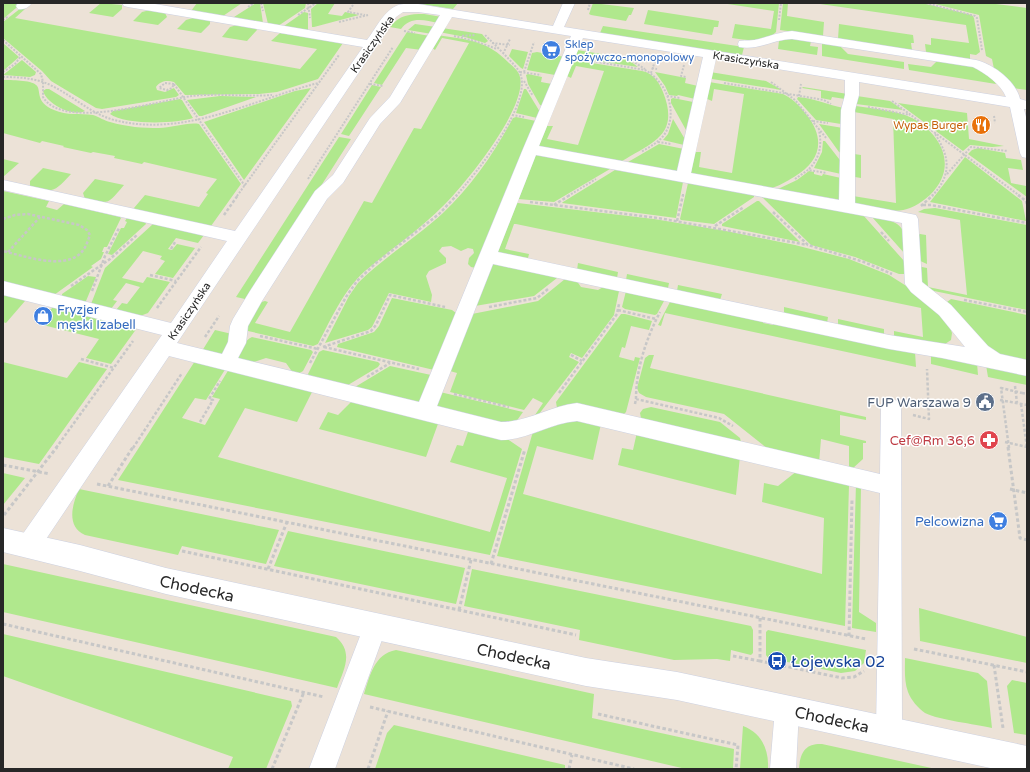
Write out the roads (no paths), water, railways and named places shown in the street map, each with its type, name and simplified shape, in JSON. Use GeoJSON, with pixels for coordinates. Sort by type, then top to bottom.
{"type":"FeatureCollection","features":[{"type":"Feature","properties":{"kind":"street"},"geometry":{"type":"LineString","coordinates":[[128,3],[371,45]]}},
{"type":"Feature","properties":{"kind":"street"},"geometry":{"type":"LineString","coordinates":[[557,30],[569,3]]}},
{"type":"Feature","properties":{"kind":"street","name":"Krasiczyńska"},"geometry":{"type":"LineString","coordinates":[[16,543],[164,347],[392,14],[400,8],[413,8],[448,13],[1019,104]]}},
{"type":"Feature","properties":{"kind":"street"},"geometry":{"type":"LineString","coordinates":[[228,363],[238,343],[238,331],[242,319],[318,199],[327,188],[338,179],[372,124],[395,100],[448,13]]}},
{"type":"Feature","properties":{"kind":"street"},"geometry":{"type":"LineString","coordinates":[[425,412],[440,384],[465,311],[531,146],[578,34]]}},
{"type":"Feature","properties":{"kind":"street"},"geometry":{"type":"LineString","coordinates":[[744,44],[761,43],[781,36],[792,36],[976,64],[985,68],[1006,87],[1019,104],[1024,149]]}},
{"type":"Feature","properties":{"kind":"street"},"geometry":{"type":"LineString","coordinates":[[685,177],[710,55]]}},
{"type":"Feature","properties":{"kind":"street"},"geometry":{"type":"LineString","coordinates":[[852,77],[849,105],[847,172],[854,209]]}},
{"type":"Feature","properties":{"kind":"street"},"geometry":{"type":"LineString","coordinates":[[531,146],[619,165],[685,177],[762,195],[854,209],[910,220],[913,275],[917,287],[946,312],[976,348],[988,357],[1011,365]]}},
{"type":"Feature","properties":{"kind":"street"},"geometry":{"type":"LineString","coordinates":[[3,185],[239,238]]}},
{"type":"Feature","properties":{"kind":"street"},"geometry":{"type":"LineString","coordinates":[[487,256],[889,342],[1011,365]]}},
{"type":"Feature","properties":{"kind":"street"},"geometry":{"type":"LineString","coordinates":[[3,288],[175,331]]}},
{"type":"Feature","properties":{"kind":"street"},"geometry":{"type":"LineString","coordinates":[[164,347],[501,431],[514,430],[564,412],[584,413],[891,486]]}},
{"type":"Feature","properties":{"kind":"street"},"geometry":{"type":"LineString","coordinates":[[889,731],[891,408]]}},
{"type":"Feature","properties":{"kind":"street","name":"Chodecka"},"geometry":{"type":"LineString","coordinates":[[16,543],[86,559],[160,580],[586,672],[678,686],[1027,761]]}},
{"type":"Feature","properties":{"kind":"street"},"geometry":{"type":"LineString","coordinates":[[322,769],[376,626]]}},
{"type":"Feature","properties":{"kind":"street"},"geometry":{"type":"LineString","coordinates":[[783,769],[787,709]]}},
{"type":"Feature","properties":{"kind":"place","name":"Sklep spożywczo-monopolowy"},"geometry":{"type":"Point","coordinates":[551,50]}},
{"type":"Feature","properties":{"kind":"place","name":"Wypas Burger"},"geometry":{"type":"Point","coordinates":[981,125]}},
{"type":"Feature","properties":{"kind":"place","name":"Fryzjer męski Izabell"},"geometry":{"type":"Point","coordinates":[43,316]}},
{"type":"Feature","properties":{"kind":"place","name":"FUP Warszawa 9"},"geometry":{"type":"Point","coordinates":[985,402]}},
{"type":"Feature","properties":{"kind":"place","name":"Cef@Rm 36,6"},"geometry":{"type":"Point","coordinates":[989,440]}},
{"type":"Feature","properties":{"kind":"place","name":"Pelcowizna"},"geometry":{"type":"Point","coordinates":[998,521]}},
{"type":"Feature","properties":{"kind":"place","name":"Łojewska 02"},"geometry":{"type":"Point","coordinates":[777,661]}}]}
